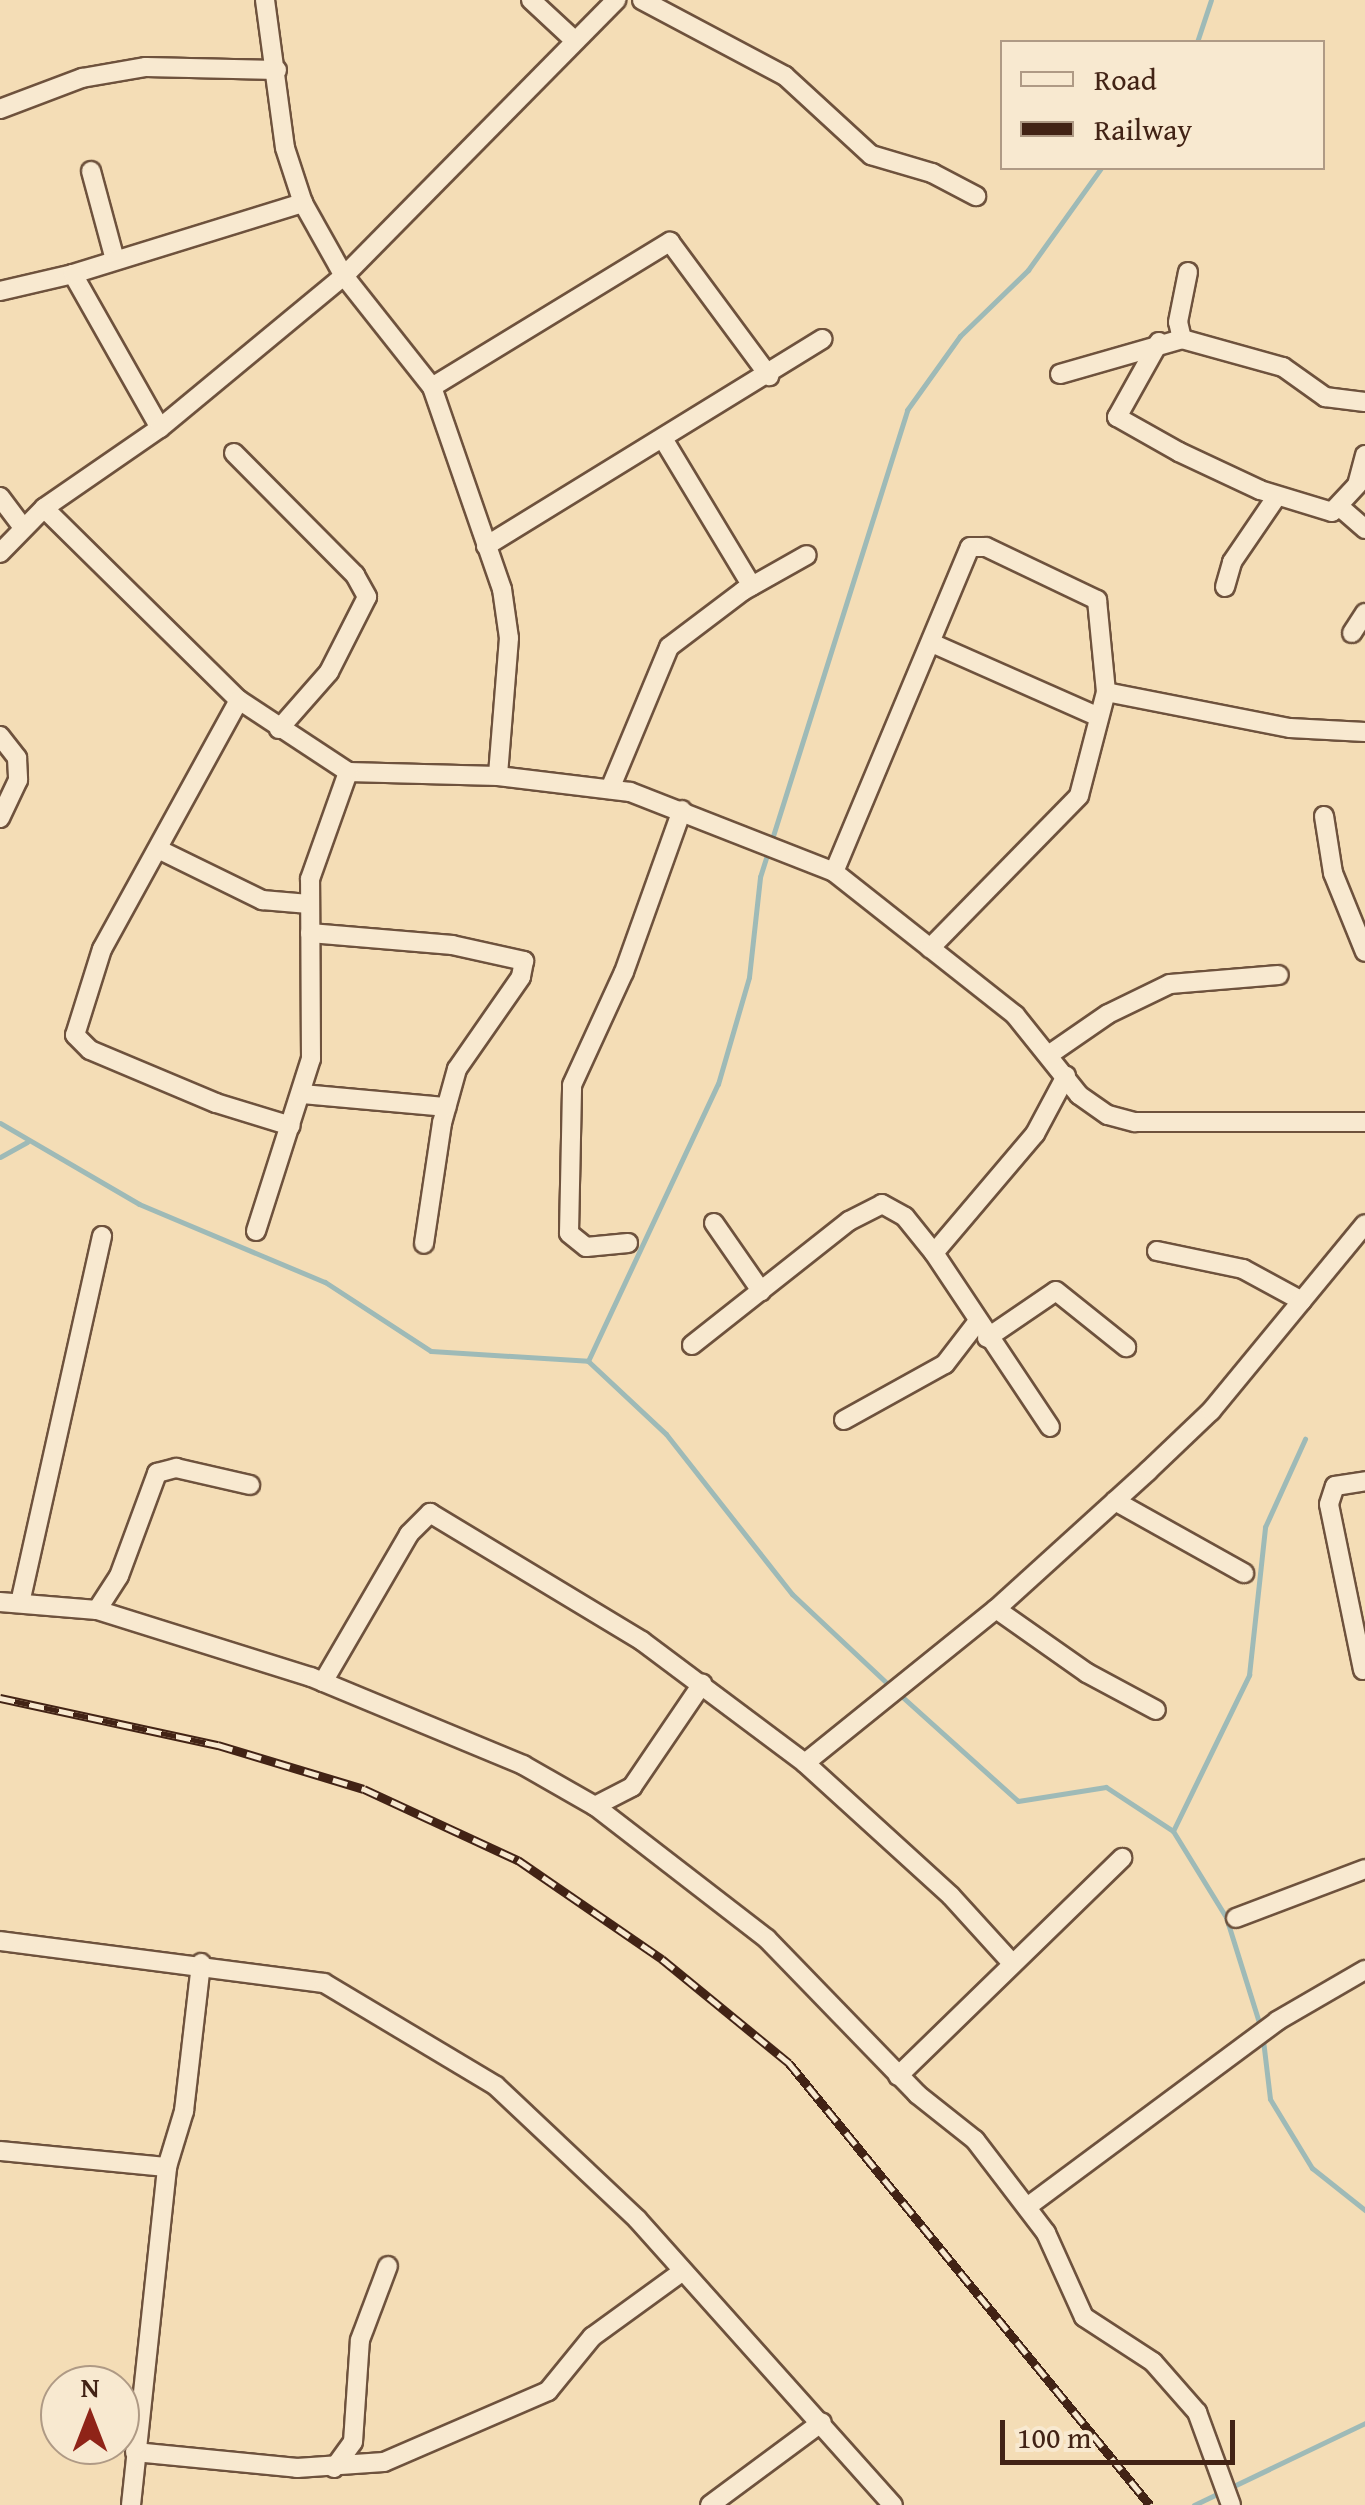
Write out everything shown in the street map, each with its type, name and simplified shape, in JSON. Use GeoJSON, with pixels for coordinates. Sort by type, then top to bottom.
{"type":"FeatureCollection","features":[{"type":"Feature","properties":{"kind":"street"},"geometry":{"type":"LineString","coordinates":[[265,0],[278,70],[285,148],[303,204],[344,276],[432,387],[486,546],[509,638],[498,776]]}},
{"type":"Feature","properties":{"kind":"street"},"geometry":{"type":"LineString","coordinates":[[531,0],[572,38]]}},
{"type":"Feature","properties":{"kind":"street"},"geometry":{"type":"LineString","coordinates":[[0,553],[44,508],[160,428],[344,276],[450,174],[572,38],[616,0]]}},
{"type":"Feature","properties":{"kind":"street"},"geometry":{"type":"LineString","coordinates":[[642,0],[785,76],[872,155],[932,173],[976,196]]}},
{"type":"Feature","properties":{"kind":"street"},"geometry":{"type":"LineString","coordinates":[[0,109],[82,78],[146,68],[278,70]]}},
{"type":"Feature","properties":{"kind":"street"},"geometry":{"type":"LineString","coordinates":[[91,170],[115,260]]}},
{"type":"Feature","properties":{"kind":"street"},"geometry":{"type":"LineString","coordinates":[[0,291],[74,274],[303,204]]}},
{"type":"Feature","properties":{"kind":"street"},"geometry":{"type":"LineString","coordinates":[[432,387],[670,242],[769,376]]}},
{"type":"Feature","properties":{"kind":"street"},"geometry":{"type":"LineString","coordinates":[[1182,339],[1178,322],[1188,272]]}},
{"type":"Feature","properties":{"kind":"street"},"geometry":{"type":"LineString","coordinates":[[74,274],[160,428]]}},
{"type":"Feature","properties":{"kind":"street"},"geometry":{"type":"LineString","coordinates":[[486,546],[665,442],[822,339]]}},
{"type":"Feature","properties":{"kind":"street"},"geometry":{"type":"LineString","coordinates":[[1060,374],[1159,342],[1182,339],[1283,367],[1325,397],[1365,402]]}},
{"type":"Feature","properties":{"kind":"street"},"geometry":{"type":"LineString","coordinates":[[1159,342],[1117,417],[1277,496],[1322,510],[1341,508],[1365,529]]}},
{"type":"Feature","properties":{"kind":"street"},"geometry":{"type":"LineString","coordinates":[[665,442],[752,586]]}},
{"type":"Feature","properties":{"kind":"street"},"geometry":{"type":"LineString","coordinates":[[234,453],[354,576],[367,597],[329,672],[279,730]]}},
{"type":"Feature","properties":{"kind":"street"},"geometry":{"type":"LineString","coordinates":[[1341,508],[1357,484],[1365,455]]}},
{"type":"Feature","properties":{"kind":"street"},"geometry":{"type":"LineString","coordinates":[[0,496],[23,527]]}},
{"type":"Feature","properties":{"kind":"street"},"geometry":{"type":"LineString","coordinates":[[1225,588],[1232,562],[1277,496]]}},
{"type":"Feature","properties":{"kind":"street"},"geometry":{"type":"LineString","coordinates":[[44,508],[238,700],[348,772],[498,776],[610,789],[682,810],[834,872],[1015,1015],[1090,1105],[1136,1122],[1365,1122]]}},
{"type":"Feature","properties":{"kind":"street"},"geometry":{"type":"LineString","coordinates":[[834,872],[934,644],[962,562],[976,544],[1098,600],[1106,692],[1079,796],[1061,821],[930,948]]}},
{"type":"Feature","properties":{"kind":"street"},"geometry":{"type":"LineString","coordinates":[[610,789],[669,647],[752,586],[807,556]]}},
{"type":"Feature","properties":{"kind":"street"},"geometry":{"type":"LineString","coordinates":[[1352,633],[1365,613]]}},
{"type":"Feature","properties":{"kind":"street"},"geometry":{"type":"LineString","coordinates":[[934,644],[1099,718]]}},
{"type":"Feature","properties":{"kind":"street"},"geometry":{"type":"LineString","coordinates":[[1106,692],[1290,728],[1365,732]]}},
{"type":"Feature","properties":{"kind":"street"},"geometry":{"type":"LineString","coordinates":[[238,700],[160,850],[102,949],[75,1035],[90,1050],[216,1103],[291,1126]]}},
{"type":"Feature","properties":{"kind":"street"},"geometry":{"type":"LineString","coordinates":[[0,736],[17,758],[18,780],[0,818]]}},
{"type":"Feature","properties":{"kind":"street"},"geometry":{"type":"LineString","coordinates":[[256,1232],[303,1094],[311,1058],[309,904],[316,852],[348,772]]}},
{"type":"Feature","properties":{"kind":"street"},"geometry":{"type":"LineString","coordinates":[[628,1242],[586,1247],[569,1233],[572,1085],[624,972],[682,810]]}},
{"type":"Feature","properties":{"kind":"street"},"geometry":{"type":"LineString","coordinates":[[1324,816],[1333,873],[1365,952]]}},
{"type":"Feature","properties":{"kind":"street"},"geometry":{"type":"LineString","coordinates":[[160,850],[262,900],[309,904]]}},
{"type":"Feature","properties":{"kind":"street"},"geometry":{"type":"LineString","coordinates":[[310,933],[452,945],[524,961],[521,977],[457,1070],[446,1106],[424,1244]]}},
{"type":"Feature","properties":{"kind":"street"},"geometry":{"type":"LineString","coordinates":[[1050,1054],[1108,1014],[1170,984],[1279,975]]}},
{"type":"Feature","properties":{"kind":"street"},"geometry":{"type":"LineString","coordinates":[[934,1253],[1035,1134],[1066,1076]]}},
{"type":"Feature","properties":{"kind":"street"},"geometry":{"type":"LineString","coordinates":[[303,1094],[446,1106]]}},
{"type":"Feature","properties":{"kind":"street"},"geometry":{"type":"LineString","coordinates":[[692,1345],[849,1220],[882,1204],[905,1217],[934,1253],[1050,1427]]}},
{"type":"Feature","properties":{"kind":"street"},"geometry":{"type":"LineString","coordinates":[[714,1223],[760,1291]]}},
{"type":"Feature","properties":{"kind":"street"},"geometry":{"type":"LineString","coordinates":[[805,1763],[996,1609],[1211,1410],[1365,1224]]}},
{"type":"Feature","properties":{"kind":"street"},"geometry":{"type":"LineString","coordinates":[[20,1602],[102,1236]]}},
{"type":"Feature","properties":{"kind":"street"},"geometry":{"type":"LineString","coordinates":[[1157,1250],[1242,1269],[1302,1301]]}},
{"type":"Feature","properties":{"kind":"street"},"geometry":{"type":"LineString","coordinates":[[844,1420],[945,1364],[982,1329],[1056,1290],[1126,1347]]}},
{"type":"Feature","properties":{"kind":"street"},"geometry":{"type":"LineString","coordinates":[[97,1610],[118,1576],[158,1472],[176,1468],[250,1485]]}},
{"type":"Feature","properties":{"kind":"street"},"geometry":{"type":"LineString","coordinates":[[1363,1670],[1329,1504],[1335,1486],[1365,1480]]}},
{"type":"Feature","properties":{"kind":"street"},"geometry":{"type":"LineString","coordinates":[[1115,1501],[1244,1573]]}},
{"type":"Feature","properties":{"kind":"street"},"geometry":{"type":"LineString","coordinates":[[323,1682],[409,1534],[430,1513],[702,1684],[805,1763],[951,1896],[1010,1962]]}},
{"type":"Feature","properties":{"kind":"street"},"geometry":{"type":"LineString","coordinates":[[0,1602],[97,1610],[323,1682],[523,1765],[595,1806],[767,1939],[898,2076],[967,2132],[1046,2233],[1084,2317],[1154,2362],[1197,2412],[1231,2505]]}},
{"type":"Feature","properties":{"kind":"street"},"geometry":{"type":"LineString","coordinates":[[996,1609],[1086,1673],[1156,1710]]}},
{"type":"Feature","properties":{"kind":"street"},"geometry":{"type":"LineString","coordinates":[[595,1806],[632,1788],[702,1684]]}},
{"type":"Feature","properties":{"kind":"street"},"geometry":{"type":"LineString","coordinates":[[898,2076],[976,2006],[1010,1962],[1122,1858]]}},
{"type":"Feature","properties":{"kind":"street"},"geometry":{"type":"LineString","coordinates":[[1236,1918],[1365,1869]]}},
{"type":"Feature","properties":{"kind":"street"},"geometry":{"type":"LineString","coordinates":[[0,1941],[202,1963],[324,1984],[496,2086],[637,2219],[893,2505]]}},
{"type":"Feature","properties":{"kind":"street"},"geometry":{"type":"LineString","coordinates":[[140,2407],[167,2167],[184,2111],[202,1963]]}},
{"type":"Feature","properties":{"kind":"street"},"geometry":{"type":"LineString","coordinates":[[1027,2207],[1277,2020],[1365,1970]]}},
{"type":"Feature","properties":{"kind":"street"},"geometry":{"type":"LineString","coordinates":[[0,2151],[167,2167]]}},
{"type":"Feature","properties":{"kind":"street"},"geometry":{"type":"LineString","coordinates":[[334,2468],[352,2442],[360,2340],[388,2266]]}},
{"type":"Feature","properties":{"kind":"street"},"geometry":{"type":"LineString","coordinates":[[140,2452],[334,2468],[384,2462],[548,2391],[592,2337],[682,2271]]}},
{"type":"Feature","properties":{"kind":"street"},"geometry":{"type":"LineString","coordinates":[[710,2505],[822,2422]]}},
{"type":"Feature","properties":{"kind":"street"},"geometry":{"type":"LineString","coordinates":[[132,2505],[134,2465]]}},
{"type":"Feature","properties":{"kind":"waterway"},"geometry":{"type":"LineString","coordinates":[[1198,40],[1211,0]]}},
{"type":"Feature","properties":{"kind":"waterway"},"geometry":{"type":"LineString","coordinates":[[588,1361],[718,1084],[749,977],[760,877],[907,410],[960,336],[1028,270],[1100,170]]}},
{"type":"Feature","properties":{"kind":"waterway"},"geometry":{"type":"LineString","coordinates":[[0,1123],[139,1204],[325,1282],[431,1351],[588,1361],[666,1434],[792,1594],[890,1686]]}},
{"type":"Feature","properties":{"kind":"waterway"},"geometry":{"type":"LineString","coordinates":[[0,1157],[27,1142]]}},
{"type":"Feature","properties":{"kind":"waterway"},"geometry":{"type":"LineString","coordinates":[[1173,1831],[1249,1675],[1265,1527],[1305,1439]]}},
{"type":"Feature","properties":{"kind":"waterway"},"geometry":{"type":"LineString","coordinates":[[898,1693],[1018,1801],[1106,1787],[1173,1831],[1226,1917],[1261,2029]]}},
{"type":"Feature","properties":{"kind":"waterway"},"geometry":{"type":"LineString","coordinates":[[1263,2040],[1270,2099],[1312,2168],[1365,2210]]}},
{"type":"Feature","properties":{"kind":"waterway"},"geometry":{"type":"LineString","coordinates":[[1194,2505],[1365,2423]]}},
{"type":"Feature","properties":{"kind":"railway"},"geometry":{"type":"LineString","coordinates":[[0,1698],[218,1745],[364,1789],[518,1860],[662,1959],[789,2063],[1150,2505]]}}]}
